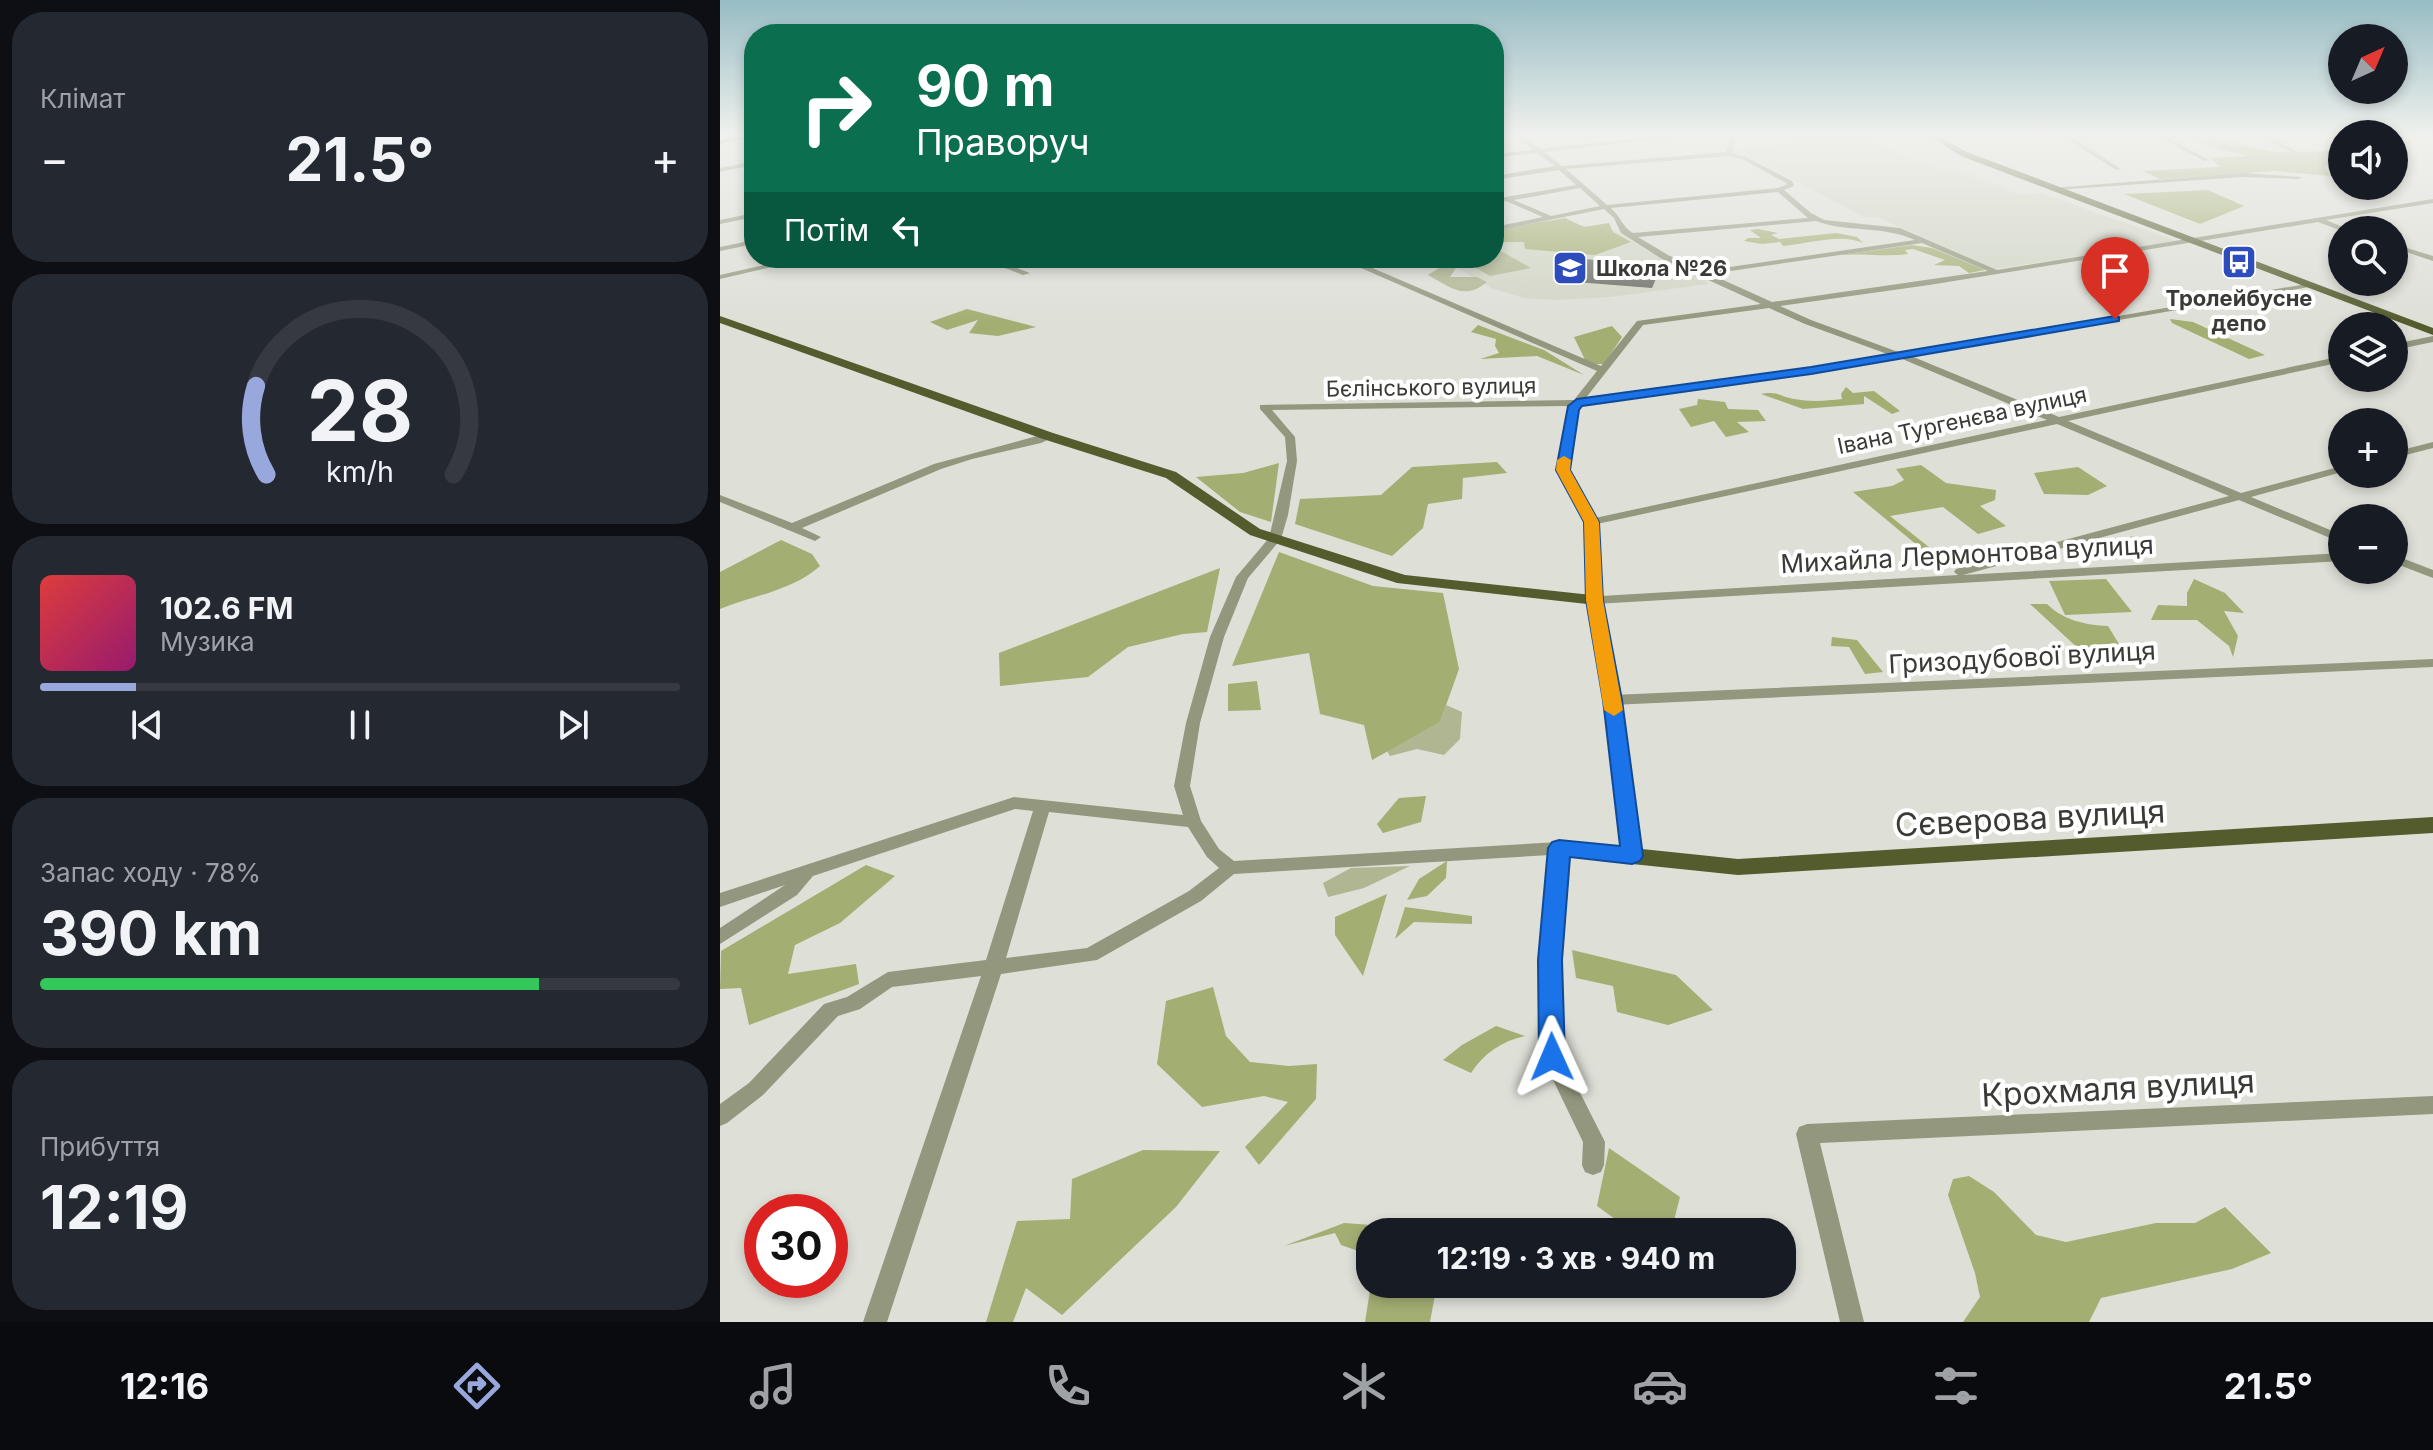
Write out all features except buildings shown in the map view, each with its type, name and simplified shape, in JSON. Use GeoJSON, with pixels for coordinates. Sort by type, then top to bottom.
{"type":"FeatureCollection","features":[{"type":"Feature","properties":{"kind":"main road"},"geometry":{"type":"LineString","coordinates":[[2083,199],[2433,332]]}},
{"type":"Feature","properties":{"kind":"main road"},"geometry":{"type":"LineString","coordinates":[[720,319],[1048,436],[1171,475],[1255,532],[1275,539],[1403,580],[1595,600],[1612,700],[1632,856]]}},
{"type":"Feature","properties":{"kind":"main road","name":"Сєверова вулиця"},"geometry":{"type":"LineString","coordinates":[[1632,856],[1738,867],[2433,825]]}},
{"type":"Feature","properties":{"kind":"street"},"geometry":{"type":"LineString","coordinates":[[1508,199],[1548,218]]}},
{"type":"Feature","properties":{"kind":"street"},"geometry":{"type":"LineString","coordinates":[[1596,199],[1623,224],[1624,231],[1665,257],[1775,304],[1808,322],[1902,356],[2328,533]]}},
{"type":"Feature","properties":{"kind":"street"},"geometry":{"type":"LineString","coordinates":[[1504,227],[1605,207],[1690,199]]}},
{"type":"Feature","properties":{"kind":"street"},"geometry":{"type":"LineString","coordinates":[[1791,199],[1811,217],[1862,228],[1894,229],[1978,266],[1999,272]]}},
{"type":"Feature","properties":{"kind":"street"},"geometry":{"type":"LineString","coordinates":[[1595,600],[1591,522],[1563,470],[1572,409],[1640,323],[2195,242],[2433,201]]}},
{"type":"Feature","properties":{"kind":"street"},"geometry":{"type":"LineString","coordinates":[[720,222],[744,217]]}},
{"type":"Feature","properties":{"kind":"street"},"geometry":{"type":"LineString","coordinates":[[1635,236],[1820,219]]}},
{"type":"Feature","properties":{"kind":"street"},"geometry":{"type":"LineString","coordinates":[[2317,220],[2328,224]]}},
{"type":"Feature","properties":{"kind":"street"},"geometry":{"type":"LineString","coordinates":[[1703,273],[1921,241]]}},
{"type":"Feature","properties":{"kind":"street"},"geometry":{"type":"LineString","coordinates":[[720,249],[744,244]]}},
{"type":"Feature","properties":{"kind":"street"},"geometry":{"type":"LineString","coordinates":[[2408,251],[2433,259]]}},
{"type":"Feature","properties":{"kind":"street"},"geometry":{"type":"LineString","coordinates":[[720,277],[761,268]]}},
{"type":"Feature","properties":{"kind":"street"},"geometry":{"type":"LineString","coordinates":[[1011,268],[1026,273]]}},
{"type":"Feature","properties":{"kind":"street"},"geometry":{"type":"LineString","coordinates":[[1368,268],[1603,370]]}},
{"type":"Feature","properties":{"kind":"street","name":"Бєлінського вулиця"},"geometry":{"type":"LineString","coordinates":[[1275,539],[1292,461],[1290,437],[1264,407],[1577,403],[1902,356],[2309,285]]}},
{"type":"Feature","properties":{"kind":"street"},"geometry":{"type":"LineString","coordinates":[[2408,344],[2433,339]]}},
{"type":"Feature","properties":{"kind":"street","name":"Івана Тургенєва вулиця"},"geometry":{"type":"LineString","coordinates":[[1591,522],[2328,362]]}},
{"type":"Feature","properties":{"kind":"street"},"geometry":{"type":"LineString","coordinates":[[793,527],[847,508],[904,479],[962,458],[1032,444],[1048,436]]}},
{"type":"Feature","properties":{"kind":"street"},"geometry":{"type":"LineString","coordinates":[[2408,451],[2433,445]]}},
{"type":"Feature","properties":{"kind":"street"},"geometry":{"type":"LineString","coordinates":[[1932,579],[2328,473]]}},
{"type":"Feature","properties":{"kind":"street"},"geometry":{"type":"LineString","coordinates":[[720,498],[815,537]]}},
{"type":"Feature","properties":{"kind":"street"},"geometry":{"type":"LineString","coordinates":[[1230,868],[1213,853],[1193,822],[1182,786],[1193,723],[1217,637],[1242,577],[1275,539]]}},
{"type":"Feature","properties":{"kind":"street","name":"Михайла Лермонтова вулиця"},"geometry":{"type":"LineString","coordinates":[[1595,600],[2328,558]]}},
{"type":"Feature","properties":{"kind":"street"},"geometry":{"type":"LineString","coordinates":[[2408,564],[2433,574]]}},
{"type":"Feature","properties":{"kind":"street","name":"Гризодубової вулиця"},"geometry":{"type":"LineString","coordinates":[[1612,700],[2433,663]]}},
{"type":"Feature","properties":{"kind":"street"},"geometry":{"type":"LineString","coordinates":[[720,900],[1014,803],[1193,822]]}},
{"type":"Feature","properties":{"kind":"street"},"geometry":{"type":"LineString","coordinates":[[875,1322],[993,969],[1042,807]]}},
{"type":"Feature","properties":{"kind":"street"},"geometry":{"type":"LineString","coordinates":[[1559,848],[1550,960],[1552,1057],[1594,1142],[1593,1165]]}},
{"type":"Feature","properties":{"kind":"street"},"geometry":{"type":"LineString","coordinates":[[720,1116],[756,1089],[831,1010],[853,1003],[888,980],[1090,955],[1195,896],[1230,868],[1559,848],[1632,856]]}},
{"type":"Feature","properties":{"kind":"street"},"geometry":{"type":"LineString","coordinates":[[720,937],[791,890],[808,871]]}},
{"type":"Feature","properties":{"kind":"street","name":"Крохмаля вулиця"},"geometry":{"type":"LineString","coordinates":[[1852,1322],[1807,1134],[2433,1105]]}},
{"type":"Feature","properties":{"kind":"shaded area"},"geometry":{"type":"Polygon","coordinates":[[[1829,199],[2057,199],[2176,241],[1995,269],[1877,217],[1864,217],[1829,199]]]}},
{"type":"Feature","properties":{"kind":"shaded area","name":"Школа №26"},"geometry":{"type":"Polygon","coordinates":[[[1541,220],[1612,229],[1655,255],[1705,278],[1708,284],[1610,297],[1524,298],[1491,288],[1458,268],[1504,268],[1504,228],[1541,220]]]}},
{"type":"Feature","properties":{"kind":"green space"},"geometry":{"type":"Polygon","coordinates":[[[2136,199],[2228,199],[2244,206],[2200,224],[2136,199]]]}},
{"type":"Feature","properties":{"kind":"green space"},"geometry":{"type":"Polygon","coordinates":[[[1565,218],[1584,227],[1609,223],[1613,232],[1631,242],[1595,255],[1525,249],[1524,242],[1504,242],[1504,228],[1565,218]]]}},
{"type":"Feature","properties":{"kind":"green space"},"geometry":{"type":"Polygon","coordinates":[[[1750,230],[1778,233],[1771,235],[1779,239],[1836,233],[1857,237],[1863,243],[1834,239],[1783,246],[1780,242],[1762,244],[1744,241],[1761,238],[1750,230]]]}},
{"type":"Feature","properties":{"kind":"green space"},"geometry":{"type":"Polygon","coordinates":[[[1912,245],[1932,248],[1985,270],[1969,273],[1959,266],[1934,265],[1945,260],[1913,249],[1905,250],[1908,254],[1900,255],[1839,255],[1912,245]]]}},
{"type":"Feature","properties":{"kind":"green space"},"geometry":{"type":"Polygon","coordinates":[[[1504,253],[1531,268],[1490,276],[1476,268],[1504,268],[1504,253]]]}},
{"type":"Feature","properties":{"kind":"green space"},"geometry":{"type":"Polygon","coordinates":[[[1439,268],[1456,268],[1450,277],[1477,277],[1487,282],[1479,288],[1464,291],[1428,275],[1439,268]]]}},
{"type":"Feature","properties":{"kind":"green space"},"geometry":{"type":"Polygon","coordinates":[[[967,309],[1036,327],[998,336],[969,333],[978,320],[947,330],[930,322],[967,309]]]}},
{"type":"Feature","properties":{"kind":"green space"},"geometry":{"type":"Polygon","coordinates":[[[2170,319],[2193,322],[2265,355],[2249,359],[2172,323],[2170,319]]]}},
{"type":"Feature","properties":{"kind":"green space"},"geometry":{"type":"Polygon","coordinates":[[[1478,325],[1544,350],[1584,375],[1537,356],[1480,359],[1499,353],[1495,346],[1496,339],[1471,332],[1478,325]]]}},
{"type":"Feature","properties":{"kind":"green space"},"geometry":{"type":"Polygon","coordinates":[[[1612,326],[1622,337],[1604,364],[1587,364],[1574,337],[1612,326]]]}},
{"type":"Feature","properties":{"kind":"green space"},"geometry":{"type":"Polygon","coordinates":[[[1846,387],[1853,393],[1874,391],[1900,411],[1892,414],[1864,396],[1864,404],[1803,409],[1761,394],[1775,393],[1806,401],[1830,400],[1842,399],[1841,394],[1846,387]]]}},
{"type":"Feature","properties":{"kind":"green space"},"geometry":{"type":"Polygon","coordinates":[[[1698,399],[1725,402],[1728,409],[1758,410],[1766,421],[1737,422],[1749,432],[1726,437],[1714,421],[1691,427],[1679,409],[1697,405],[1698,399]]]}},
{"type":"Feature","properties":{"kind":"green space"},"geometry":{"type":"Polygon","coordinates":[[[1497,462],[1507,473],[1463,478],[1462,499],[1428,504],[1423,528],[1392,556],[1295,524],[1300,499],[1381,495],[1412,467],[1497,462]]]}},
{"type":"Feature","properties":{"kind":"green space"},"geometry":{"type":"Polygon","coordinates":[[[1279,463],[1271,522],[1240,512],[1196,477],[1243,473],[1279,463]]]}},
{"type":"Feature","properties":{"kind":"green space"},"geometry":{"type":"Polygon","coordinates":[[[1921,465],[1946,483],[1996,490],[1995,500],[1980,506],[2006,526],[1978,534],[1943,507],[1890,516],[1930,548],[1935,560],[1853,492],[1892,486],[1904,480],[1896,469],[1921,465]]]}},
{"type":"Feature","properties":{"kind":"green space"},"geometry":{"type":"Polygon","coordinates":[[[2078,467],[2107,486],[2088,495],[2044,494],[2034,473],[2078,467]]]}},
{"type":"Feature","properties":{"kind":"green space"},"geometry":{"type":"Polygon","coordinates":[[[2134,536],[2151,554],[2112,559],[2101,548],[2089,547],[2134,536]]]}},
{"type":"Feature","properties":{"kind":"green space"},"geometry":{"type":"Polygon","coordinates":[[[781,540],[812,554],[820,566],[785,587],[720,609],[720,572],[781,540]]]}},
{"type":"Feature","properties":{"kind":"green space"},"geometry":{"type":"Polygon","coordinates":[[[1279,552],[1373,586],[1443,593],[1459,669],[1440,722],[1372,760],[1364,725],[1320,714],[1309,653],[1232,666],[1279,552]]]}},
{"type":"Feature","properties":{"kind":"green space"},"geometry":{"type":"Polygon","coordinates":[[[1220,568],[1207,632],[1183,634],[1128,647],[1088,677],[1000,686],[999,653],[1220,568]]]}},
{"type":"Feature","properties":{"kind":"green space"},"geometry":{"type":"Polygon","coordinates":[[[2106,579],[2132,612],[2065,615],[2049,581],[2106,579]]]}},
{"type":"Feature","properties":{"kind":"green space"},"geometry":{"type":"Polygon","coordinates":[[[2194,579],[2225,593],[2244,613],[2224,611],[2238,636],[2233,657],[2229,646],[2197,620],[2151,620],[2158,605],[2187,606],[2187,593],[2194,579]]]}},
{"type":"Feature","properties":{"kind":"green space"},"geometry":{"type":"Polygon","coordinates":[[[2030,604],[2047,604],[2075,621],[2108,626],[2130,662],[2094,663],[2030,604]]]}},
{"type":"Feature","properties":{"kind":"green space"},"geometry":{"type":"Polygon","coordinates":[[[1832,637],[1857,640],[1883,672],[1865,674],[1849,647],[1831,646],[1832,637]]]}},
{"type":"Feature","properties":{"kind":"green space"},"geometry":{"type":"Polygon","coordinates":[[[1257,681],[1261,710],[1228,711],[1228,684],[1257,681]]]}},
{"type":"Feature","properties":{"kind":"green space"},"geometry":{"type":"Polygon","coordinates":[[[1446,705],[1462,712],[1460,739],[1444,755],[1417,749],[1390,756],[1387,751],[1440,722],[1446,705]]]}},
{"type":"Feature","properties":{"kind":"green space"},"geometry":{"type":"Polygon","coordinates":[[[1426,796],[1421,822],[1383,833],[1377,824],[1399,798],[1426,796]]]}},
{"type":"Feature","properties":{"kind":"green space"},"geometry":{"type":"Polygon","coordinates":[[[1447,861],[1446,878],[1427,896],[1407,900],[1419,879],[1447,861]]]}},
{"type":"Feature","properties":{"kind":"green space"},"geometry":{"type":"Polygon","coordinates":[[[866,865],[895,876],[840,923],[795,945],[788,974],[856,964],[859,984],[749,1025],[741,988],[720,989],[721,951],[866,865]]]}},
{"type":"Feature","properties":{"kind":"green space"},"geometry":{"type":"Polygon","coordinates":[[[1410,866],[1364,888],[1328,897],[1323,883],[1351,868],[1410,866]]]}},
{"type":"Feature","properties":{"kind":"green space"},"geometry":{"type":"Polygon","coordinates":[[[1387,894],[1363,976],[1335,935],[1335,917],[1387,894]]]}},
{"type":"Feature","properties":{"kind":"green space"},"geometry":{"type":"Polygon","coordinates":[[[1405,907],[1472,916],[1472,924],[1414,922],[1395,939],[1405,907]]]}},
{"type":"Feature","properties":{"kind":"green space"},"geometry":{"type":"Polygon","coordinates":[[[1572,950],[1676,975],[1713,1010],[1668,1025],[1617,1012],[1613,986],[1576,978],[1572,950]]]}},
{"type":"Feature","properties":{"kind":"green space"},"geometry":{"type":"Polygon","coordinates":[[[1213,987],[1226,1036],[1250,1062],[1289,1066],[1317,1064],[1316,1099],[1259,1165],[1245,1147],[1288,1102],[1264,1096],[1202,1107],[1157,1064],[1166,1001],[1213,987]]]}},
{"type":"Feature","properties":{"kind":"green space"},"geometry":{"type":"Polygon","coordinates":[[[1496,1026],[1525,1036],[1494,1049],[1471,1073],[1443,1060],[1462,1045],[1496,1026]]]}},
{"type":"Feature","properties":{"kind":"green space"},"geometry":{"type":"Polygon","coordinates":[[[1609,1148],[1680,1197],[1675,1218],[1614,1218],[1597,1206],[1609,1148]]]}},
{"type":"Feature","properties":{"kind":"green space"},"geometry":{"type":"Polygon","coordinates":[[[1143,1150],[1220,1151],[1176,1207],[1062,1315],[1026,1288],[1013,1322],[986,1322],[1017,1221],[1070,1219],[1072,1179],[1143,1150]]]}},
{"type":"Feature","properties":{"kind":"green space"},"geometry":{"type":"Polygon","coordinates":[[[1969,1176],[1994,1192],[2036,1235],[2066,1242],[2156,1223],[2195,1223],[2225,1207],[2271,1253],[2232,1269],[2101,1298],[2089,1322],[1963,1322],[1980,1297],[1975,1273],[1948,1195],[1953,1179],[1969,1176]]]}},
{"type":"Feature","properties":{"kind":"green space"},"geometry":{"type":"Polygon","coordinates":[[[1344,1223],[1356,1224],[1356,1250],[1341,1245],[1335,1233],[1284,1246],[1344,1223]]]}},
{"type":"Feature","properties":{"kind":"green space"},"geometry":{"type":"Polygon","coordinates":[[[1369,1298],[1434,1298],[1430,1322],[1365,1322],[1369,1298]]]}},
{"type":"Feature","properties":{"kind":"slow traffic"},"geometry":{"type":"LineString","coordinates":[[1564,460],[1563,470],[1591,522],[1595,600],[1614,710]]}},
{"type":"Feature","properties":{"kind":"place","name":"Тролейбусне депо"},"geometry":{"type":"Point","coordinates":[2239,262]}},
{"type":"Feature","properties":{"kind":"place","name":"Школа №26"},"geometry":{"type":"Point","coordinates":[1570,268]}},
{"type":"Feature","properties":{"kind":"route"},"geometry":{"type":"LineString","coordinates":[[1552,1057],[1550,960],[1559,848],[1632,856],[1612,700],[1595,600],[1591,522],[1563,470],[1572,409],[1577,403],[1811,371],[2115,319]]}}]}
